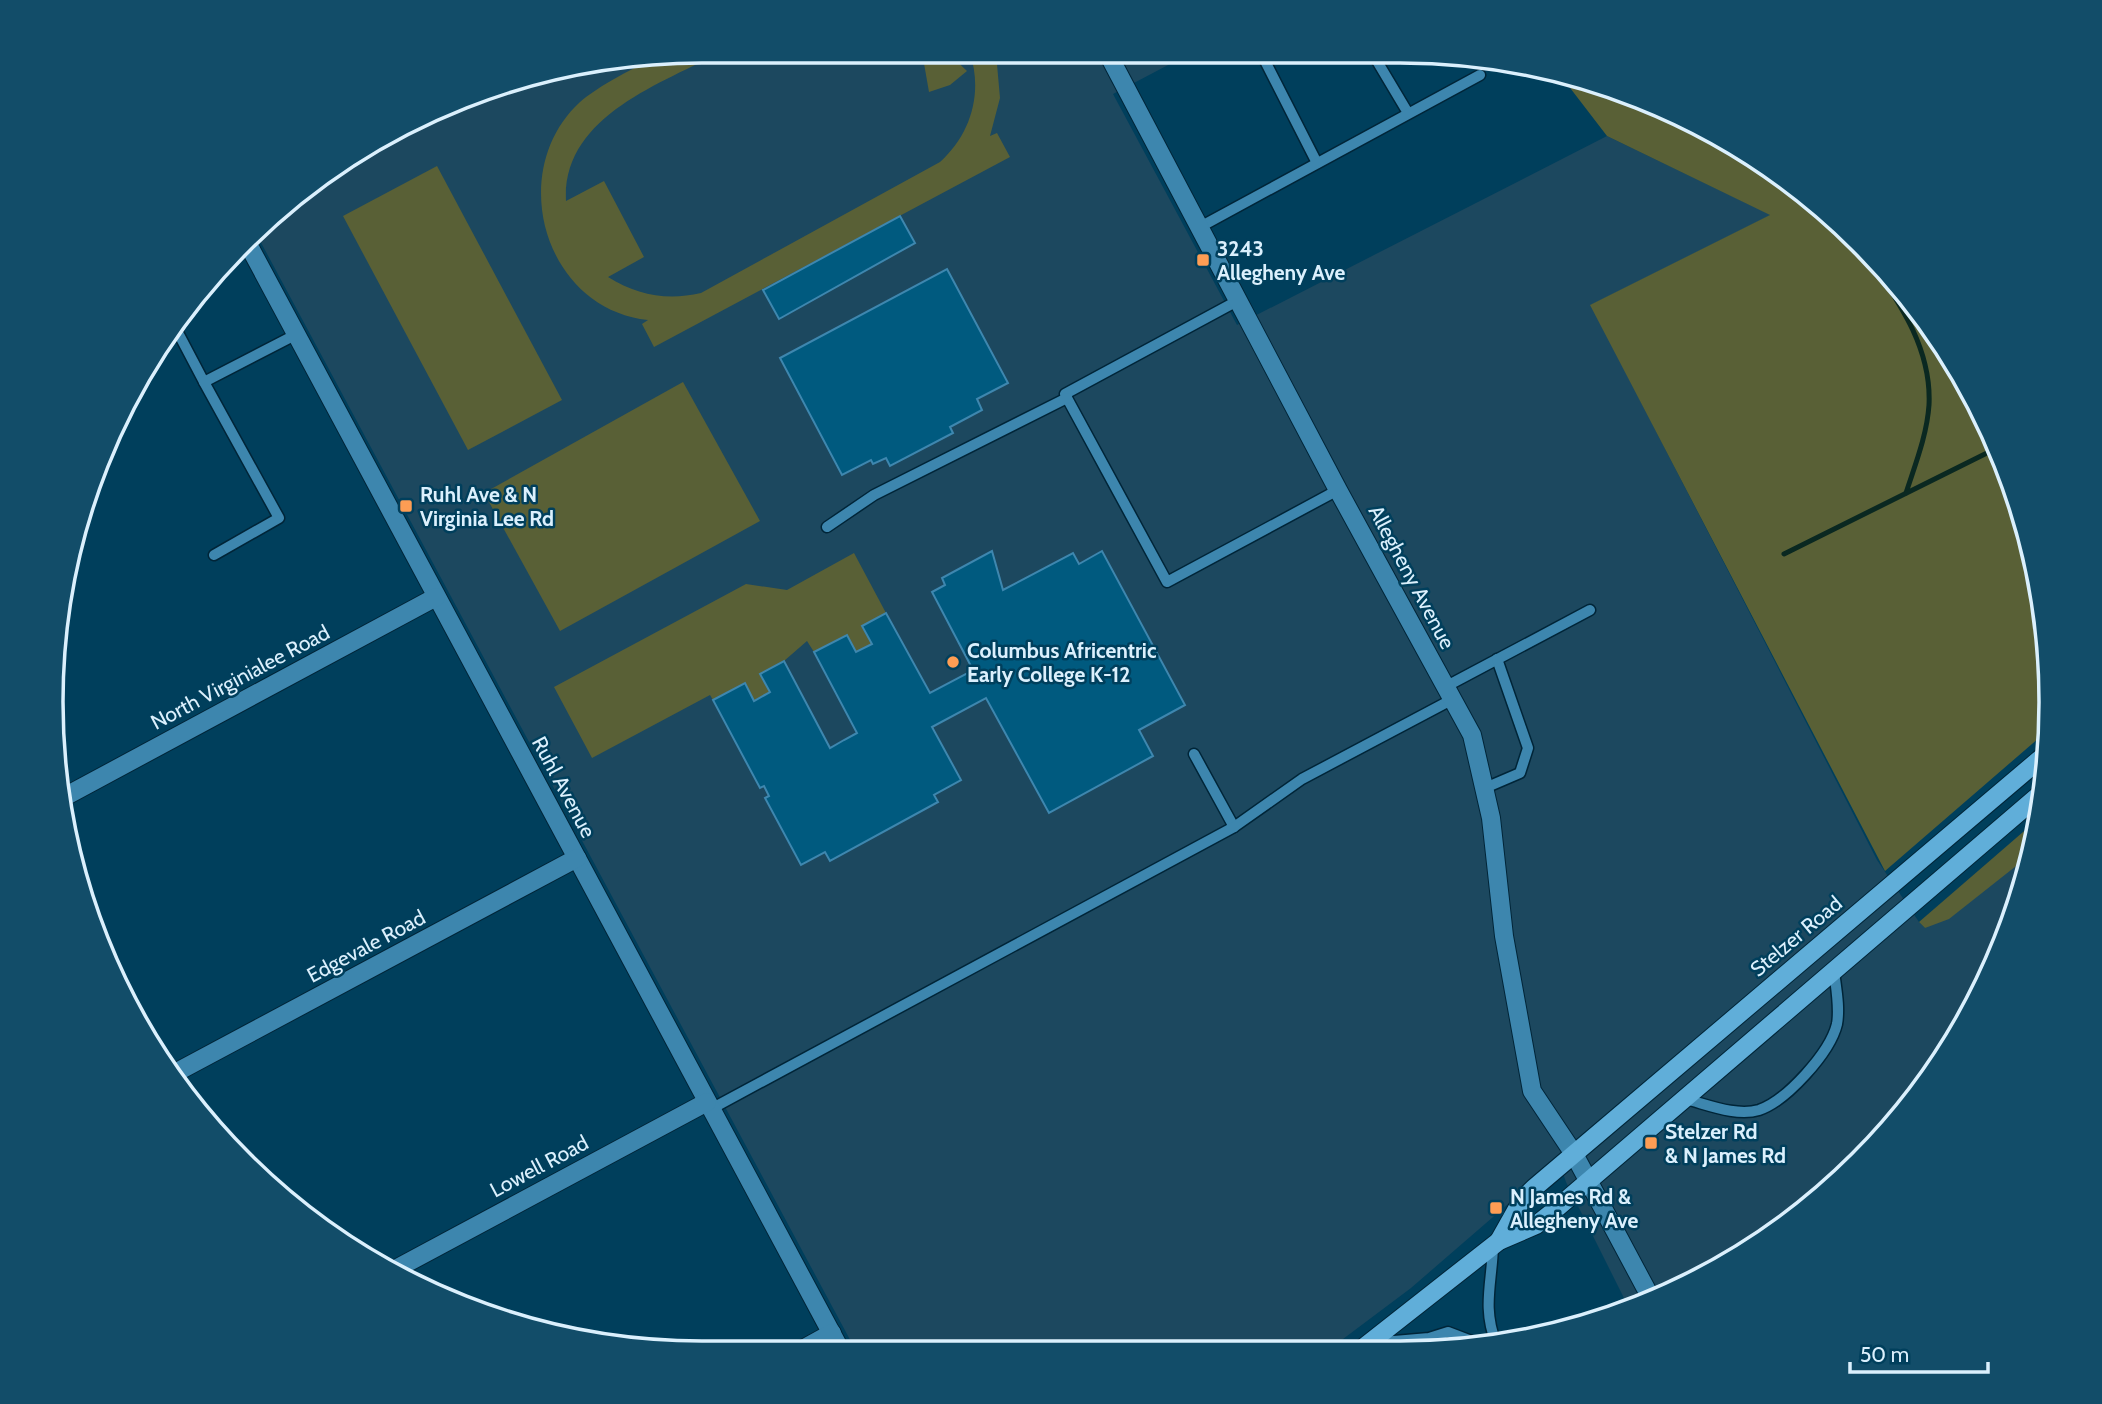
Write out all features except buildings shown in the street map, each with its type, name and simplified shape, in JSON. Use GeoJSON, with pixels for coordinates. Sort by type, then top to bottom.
{"type":"FeatureCollection","features":[{"type":"Feature","properties":{"kind":"main road","name":"Stelzer Road"},"geometry":{"type":"LineString","coordinates":[[1496,1243],[1522,1200],[2036,762]]}},
{"type":"Feature","properties":{"kind":"main road"},"geometry":{"type":"LineString","coordinates":[[1373,1341],[1496,1243],[1536,1225],[2031,802]]}},
{"type":"Feature","properties":{"kind":"street","name":"Allegheny Avenue"},"geometry":{"type":"LineString","coordinates":[[1113,63],[1338,490],[1472,734],[1485,788],[1504,936],[1532,1090],[1574,1154],[1646,1291]]}},
{"type":"Feature","properties":{"kind":"street","name":"Ruhl Avenue"},"geometry":{"type":"LineString","coordinates":[[250,250],[836,1341]]}},
{"type":"Feature","properties":{"kind":"street","name":"North Virginialee Road"},"geometry":{"type":"LineString","coordinates":[[70,794],[436,597]]}},
{"type":"Feature","properties":{"kind":"street","name":"Edgevale Road"},"geometry":{"type":"LineString","coordinates":[[181,1071],[577,858]]}},
{"type":"Feature","properties":{"kind":"street","name":"Lowell Road"},"geometry":{"type":"LineString","coordinates":[[402,1266],[709,1105]]}},
{"type":"Feature","properties":{"kind":"lane"},"geometry":{"type":"LineString","coordinates":[[1266,63],[1317,163]]}},
{"type":"Feature","properties":{"kind":"lane"},"geometry":{"type":"LineString","coordinates":[[1378,63],[1408,113]]}},
{"type":"Feature","properties":{"kind":"lane"},"geometry":{"type":"LineString","coordinates":[[1200,227],[1480,75]]}},
{"type":"Feature","properties":{"kind":"lane"},"geometry":{"type":"LineString","coordinates":[[1239,300],[1065,394],[1067,398],[1167,582],[1338,490]]}},
{"type":"Feature","properties":{"kind":"lane"},"geometry":{"type":"LineString","coordinates":[[179,335],[279,518],[214,555]]}},
{"type":"Feature","properties":{"kind":"lane"},"geometry":{"type":"LineString","coordinates":[[204,382],[295,335]]}},
{"type":"Feature","properties":{"kind":"lane"},"geometry":{"type":"LineString","coordinates":[[827,527],[885,489],[1067,398]]}},
{"type":"Feature","properties":{"kind":"lane"},"geometry":{"type":"LineString","coordinates":[[709,1105],[1234,827],[1302,779],[1449,693],[1497,659],[1590,610]]}},
{"type":"Feature","properties":{"kind":"lane"},"geometry":{"type":"LineString","coordinates":[[1485,788],[1520,773],[1528,757],[1528,748],[1497,659]]}},
{"type":"Feature","properties":{"kind":"lane"},"geometry":{"type":"LineString","coordinates":[[1194,754],[1234,827]]}},
{"type":"Feature","properties":{"kind":"lane"},"geometry":{"type":"LineString","coordinates":[[1685,1099],[1735,1111],[1759,1110],[1796,1085],[1827,1048],[1836,1026],[1838,1005],[1834,971]]}},
{"type":"Feature","properties":{"kind":"lane"},"geometry":{"type":"LineString","coordinates":[[1494,1334],[1487,1306],[1496,1243]]}},
{"type":"Feature","properties":{"kind":"lane"},"geometry":{"type":"LineString","coordinates":[[1398,1341],[1448,1332],[1463,1338]]}},
{"type":"Feature","properties":{"kind":"shaded area","name":"Columbus Africentric Early College K-12"},"geometry":{"type":"Polygon","coordinates":[[[702,63],[1172,63],[1113,94],[1237,325],[1607,136],[1771,215],[1591,305],[1877,860],[1919,922],[1925,928],[2018,863],[2005,907],[1973,985],[1953,1022],[1907,1091],[1852,1154],[1789,1209],[1720,1255],[1683,1275],[1625,1300],[1566,1182],[1557,1156],[1553,1165],[1411,1288],[1340,1341],[851,1341],[260,241],[313,195],[347,171],[419,129],[457,112],[497,97],[577,75],[660,64],[702,63]]]}},
{"type":"Feature","properties":{"kind":"green space"},"geometry":{"type":"Polygon","coordinates":[[[699,63],[620,106],[598,125],[580,146],[569,172],[566,201],[604,181],[644,257],[608,277],[653,295],[701,293],[940,162],[960,139],[972,112],[975,83],[973,63],[997,63],[1000,98],[990,136],[997,133],[1010,157],[654,347],[642,324],[648,320],[612,310],[583,291],[561,264],[547,233],[541,198],[544,164],[557,131],[580,102],[639,66],[699,63]]]}},
{"type":"Feature","properties":{"kind":"green space"},"geometry":{"type":"Polygon","coordinates":[[[924,63],[959,63],[967,71],[950,85],[929,92],[924,63]]]}},
{"type":"Feature","properties":{"kind":"green space"},"geometry":{"type":"Polygon","coordinates":[[[1569,86],[1645,112],[1683,129],[1720,149],[1789,195],[1852,250],[1907,313],[1953,383],[1990,457],[2005,497],[2027,577],[2038,660],[2038,739],[1885,871],[1590,305],[1770,215],[1607,136],[1569,86]]]}},
{"type":"Feature","properties":{"kind":"green space"},"geometry":{"type":"Polygon","coordinates":[[[437,166],[562,400],[468,450],[343,216],[437,166]]]}},
{"type":"Feature","properties":{"kind":"green space"},"geometry":{"type":"Polygon","coordinates":[[[683,382],[760,521],[560,631],[484,493],[683,382]]]}},
{"type":"Feature","properties":{"kind":"green space"},"geometry":{"type":"Polygon","coordinates":[[[854,553],[886,613],[862,626],[872,644],[856,652],[847,635],[814,652],[807,641],[784,661],[761,674],[770,692],[754,701],[745,683],[713,700],[710,695],[592,758],[554,687],[746,584],[787,590],[854,553]]]}},
{"type":"Feature","properties":{"kind":"green space"},"geometry":{"type":"Polygon","coordinates":[[[2027,829],[2018,865],[1949,919],[1925,928],[1919,922],[2027,829]]]}},
{"type":"Feature","properties":{"kind":"waterway"},"geometry":{"type":"LineString","coordinates":[[1898,302],[1918,342],[1928,383],[1929,405],[1920,450],[1906,493]]}},
{"type":"Feature","properties":{"kind":"waterway"},"geometry":{"type":"LineString","coordinates":[[1784,554],[1988,452]]}},
{"type":"Feature","properties":{"kind":"place","name":"3243 Allegheny Ave"},"geometry":{"type":"Point","coordinates":[1203,260]}},
{"type":"Feature","properties":{"kind":"place","name":"Ruhl Ave & N Virginia Lee Rd"},"geometry":{"type":"Point","coordinates":[406,506]}},
{"type":"Feature","properties":{"kind":"place","name":"Columbus Africentric Early College K-12"},"geometry":{"type":"Point","coordinates":[953,662]}},
{"type":"Feature","properties":{"kind":"place","name":"Stelzer Rd & N James Rd"},"geometry":{"type":"Point","coordinates":[1651,1143]}},
{"type":"Feature","properties":{"kind":"place","name":"N James Rd & Allegheny Ave"},"geometry":{"type":"Point","coordinates":[1496,1208]}}]}
